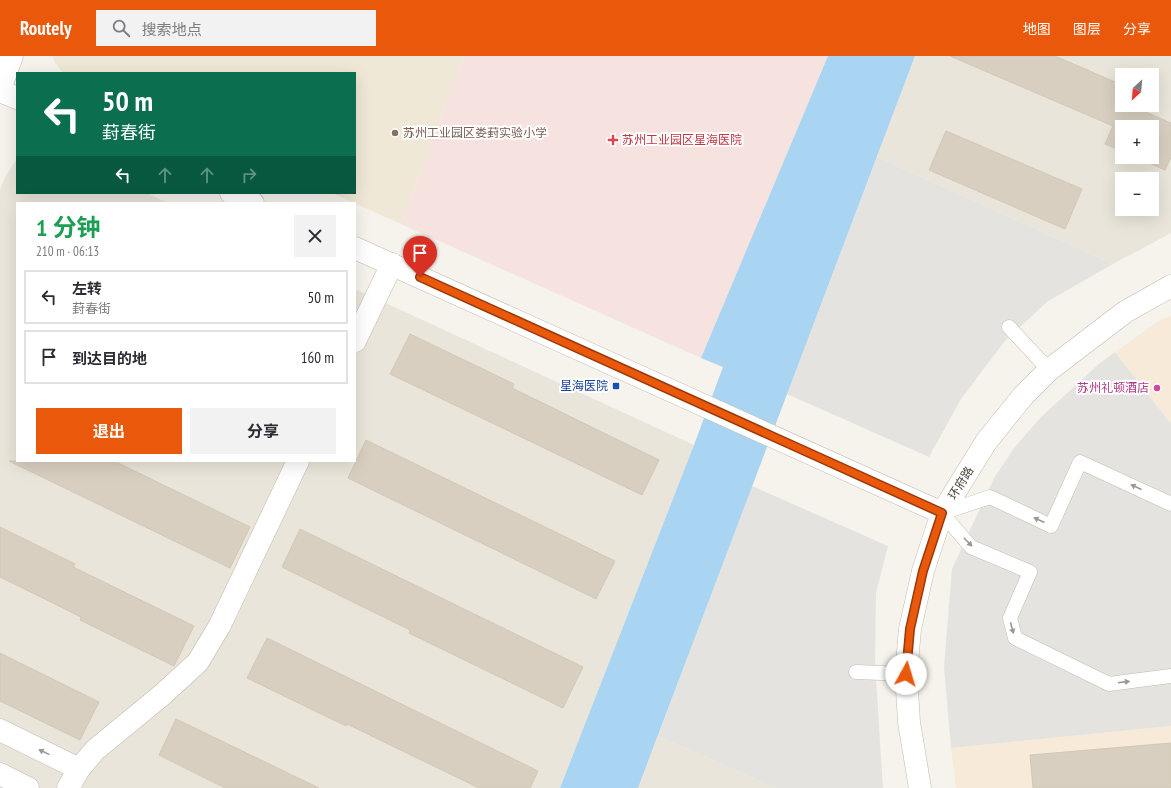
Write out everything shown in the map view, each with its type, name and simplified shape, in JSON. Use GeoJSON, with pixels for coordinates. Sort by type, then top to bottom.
{"type":"FeatureCollection","features":[{"type":"Feature","properties":{"kind":"street"},"geometry":{"type":"LineString","coordinates":[[12,56],[0,90],[16,98]]}},
{"type":"Feature","properties":{"kind":"street"},"geometry":{"type":"LineString","coordinates":[[233,194],[251,202]]}},
{"type":"Feature","properties":{"kind":"street"},"geometry":{"type":"LineString","coordinates":[[356,248],[942,513]]}},
{"type":"Feature","properties":{"kind":"street"},"geometry":{"type":"LineString","coordinates":[[356,339],[392,264]]}},
{"type":"Feature","properties":{"kind":"street","name":"环府路"},"geometry":{"type":"LineString","coordinates":[[920,788],[909,722],[906,674],[910,629],[923,571],[942,513],[986,442],[1022,396],[1049,370],[1125,312],[1171,286]]}},
{"type":"Feature","properties":{"kind":"street"},"geometry":{"type":"LineString","coordinates":[[68,788],[79,769],[95,750],[162,695],[198,662],[220,625],[298,462]]}},
{"type":"Feature","properties":{"kind":"street"},"geometry":{"type":"LineString","coordinates":[[0,730],[79,769]]}},
{"type":"Feature","properties":{"kind":"street"},"geometry":{"type":"LineString","coordinates":[[0,774],[28,788]]}},
{"type":"Feature","properties":{"kind":"lane"},"geometry":{"type":"LineString","coordinates":[[1009,326],[1049,370]]}},
{"type":"Feature","properties":{"kind":"lane"},"geometry":{"type":"LineString","coordinates":[[1171,504],[1080,462],[1051,526],[990,497],[942,513],[971,547],[1030,572],[1010,618],[1015,638],[1109,684],[1171,676]]}},
{"type":"Feature","properties":{"kind":"lane"},"geometry":{"type":"LineString","coordinates":[[856,672],[906,674]]}},
{"type":"Feature","properties":{"kind":"shaded area","name":"苏州工业园区娄葑实验小学"},"geometry":{"type":"Polygon","coordinates":[[[53,56],[464,56],[401,224],[356,204],[356,202],[352,202],[334,194],[356,194],[356,72],[62,72],[54,61],[53,56]]]}},
{"type":"Feature","properties":{"kind":"shaded area","name":"苏州工业园区星海医院"},"geometry":{"type":"Polygon","coordinates":[[[464,56],[828,56],[701,358],[401,224],[464,56]]]}},
{"type":"Feature","properties":{"kind":"shaded area"},"geometry":{"type":"Polygon","coordinates":[[[915,56],[1171,56],[1171,233],[1113,264],[877,157],[915,56]]]}},
{"type":"Feature","properties":{"kind":"shaded area"},"geometry":{"type":"Polygon","coordinates":[[[877,157],[1113,264],[1048,301],[1004,342],[961,399],[929,457],[787,394],[877,157]]]}},
{"type":"Feature","properties":{"kind":"shaded area"},"geometry":{"type":"Polygon","coordinates":[[[16,160],[16,194],[149,194],[166,202],[16,202],[16,462],[356,462],[356,289],[694,445],[560,788],[0,788],[0,190],[5,177],[16,160]]]}},
{"type":"Feature","properties":{"kind":"shaded area","name":"苏州礼顿酒店"},"geometry":{"type":"Polygon","coordinates":[[[1171,316],[1171,424],[1115,352],[1162,319],[1171,316]]]}},
{"type":"Feature","properties":{"kind":"shaded area"},"geometry":{"type":"Polygon","coordinates":[[[1115,352],[1171,424],[1171,726],[951,748],[944,667],[952,569],[994,478],[1015,447],[1041,417],[1100,363],[1115,352]]]}},
{"type":"Feature","properties":{"kind":"shaded area"},"geometry":{"type":"Polygon","coordinates":[[[752,486],[888,546],[876,593],[875,664],[883,788],[776,788],[658,736],[752,486]]]}},
{"type":"Feature","properties":{"kind":"shaded area"},"geometry":{"type":"Polygon","coordinates":[[[1171,726],[1171,788],[956,788],[951,748],[1171,726]]]}},
{"type":"Feature","properties":{"kind":"shaded area"},"geometry":{"type":"Polygon","coordinates":[[[658,736],[776,788],[638,788],[658,736]]]}},
{"type":"Feature","properties":{"kind":"water"},"geometry":{"type":"Polygon","coordinates":[[[828,56],[915,56],[638,788],[560,788],[723,367],[701,358],[828,56]]]}},
{"type":"Feature","properties":{"kind":"building"},"geometry":{"type":"Polygon","coordinates":[[[950,56],[1055,56],[1115,82],[1115,112],[1145,112],[1171,123],[1171,157],[1165,170],[1151,164],[1159,164],[1159,120],[1115,120],[1115,148],[1105,144],[1113,126],[950,56]]]}},
{"type":"Feature","properties":{"kind":"building"},"geometry":{"type":"Polygon","coordinates":[[[946,131],[1082,189],[1065,229],[929,170],[946,131]]]}},
{"type":"Feature","properties":{"kind":"building"},"geometry":{"type":"Polygon","coordinates":[[[410,334],[514,384],[512,388],[659,460],[642,495],[390,374],[410,334]]]}},
{"type":"Feature","properties":{"kind":"building"},"geometry":{"type":"Polygon","coordinates":[[[366,440],[615,561],[596,599],[348,478],[366,440]]]}},
{"type":"Feature","properties":{"kind":"building"},"geometry":{"type":"Polygon","coordinates":[[[9,461],[116,462],[250,527],[230,568],[9,461]]]}},
{"type":"Feature","properties":{"kind":"building"},"geometry":{"type":"Polygon","coordinates":[[[0,527],[75,564],[73,567],[194,626],[174,666],[80,620],[81,617],[0,577],[0,527]]]}},
{"type":"Feature","properties":{"kind":"building"},"geometry":{"type":"Polygon","coordinates":[[[300,529],[583,667],[563,708],[409,633],[410,630],[282,567],[300,529]]]}},
{"type":"Feature","properties":{"kind":"building"},"geometry":{"type":"Polygon","coordinates":[[[267,638],[538,771],[530,788],[479,788],[347,724],[346,726],[247,678],[267,638]]]}},
{"type":"Feature","properties":{"kind":"building"},"geometry":{"type":"Polygon","coordinates":[[[0,653],[99,702],[80,740],[0,701],[0,653]]]}},
{"type":"Feature","properties":{"kind":"building"},"geometry":{"type":"Polygon","coordinates":[[[176,719],[319,788],[225,788],[159,755],[176,719]]]}},
{"type":"Feature","properties":{"kind":"building"},"geometry":{"type":"Polygon","coordinates":[[[1171,743],[1171,788],[1033,788],[1030,755],[1171,743]]]}},
{"type":"Feature","properties":{"kind":"place","name":"苏州工业园区娄葑实验小学"},"geometry":{"type":"Point","coordinates":[395,133]}},
{"type":"Feature","properties":{"kind":"place","name":"苏州工业园区星海医院"},"geometry":{"type":"Point","coordinates":[613,140]}},
{"type":"Feature","properties":{"kind":"place","name":"星海医院"},"geometry":{"type":"Point","coordinates":[616,386]}},
{"type":"Feature","properties":{"kind":"place","name":"苏州礼顿酒店"},"geometry":{"type":"Point","coordinates":[1157,388]}},
{"type":"Feature","properties":{"kind":"route"},"geometry":{"type":"LineString","coordinates":[[420,277],[942,513],[923,571],[910,629],[906,674]]}}]}
